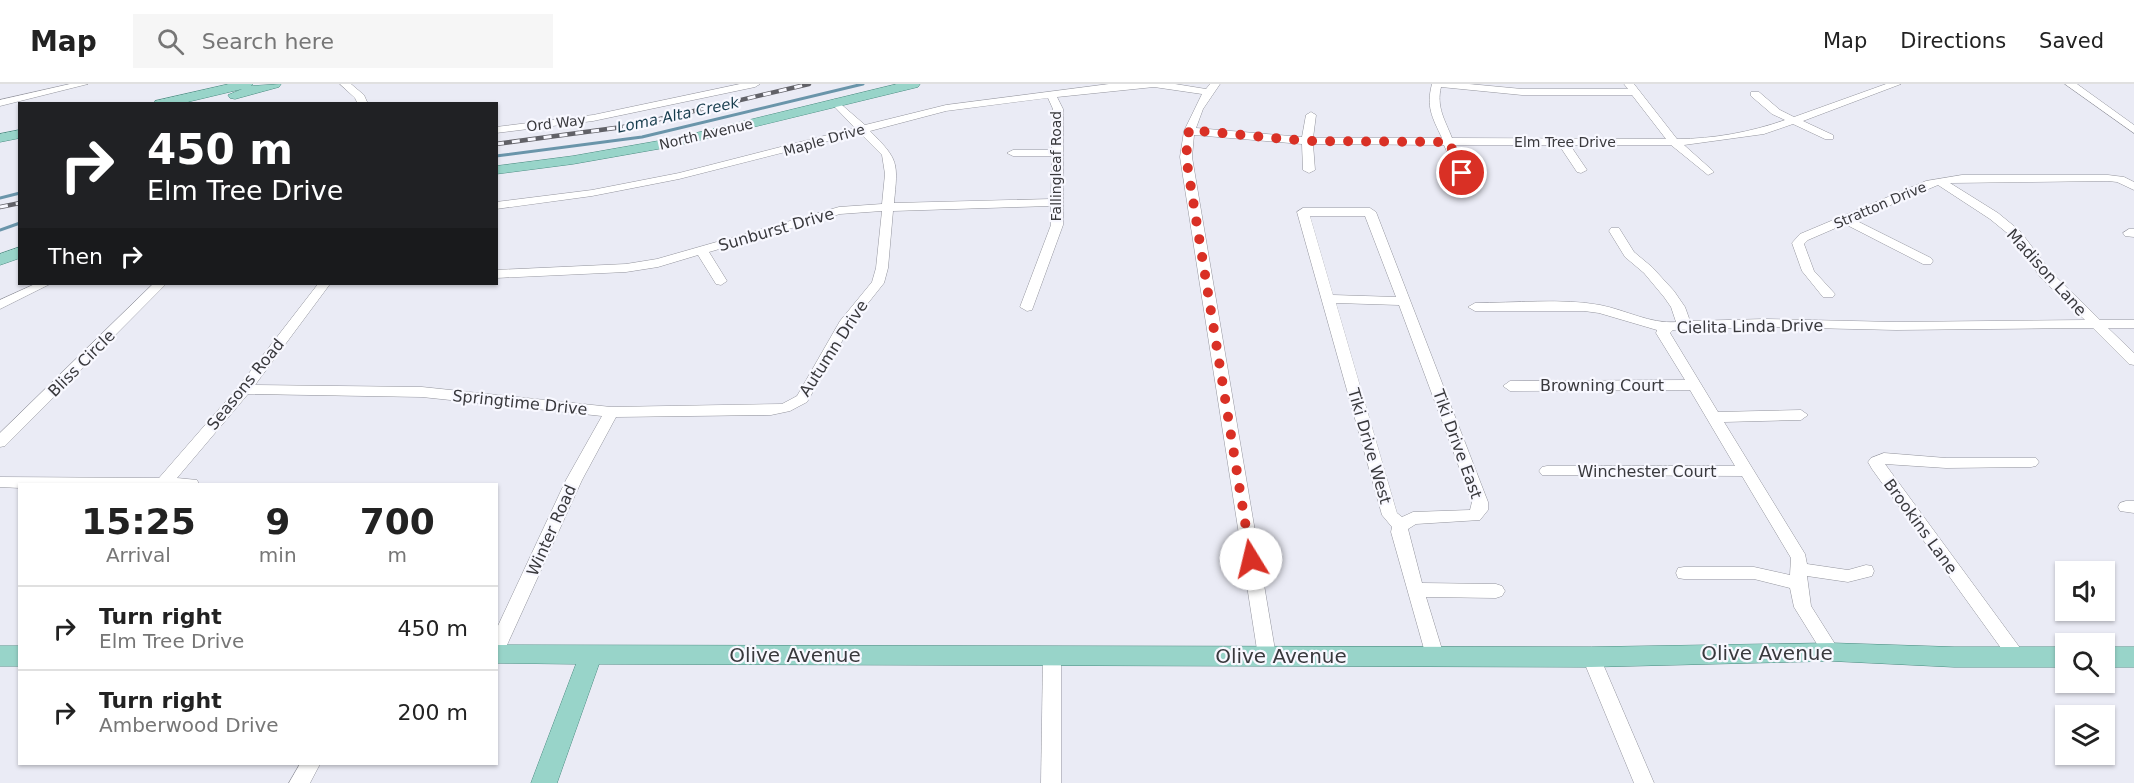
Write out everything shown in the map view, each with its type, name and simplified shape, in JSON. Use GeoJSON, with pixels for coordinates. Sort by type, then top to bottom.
{"type":"FeatureCollection","features":[{"type":"Feature","properties":{"kind":"main road"},"geometry":{"type":"LineString","coordinates":[[169,102],[246,84]]}},
{"type":"Feature","properties":{"kind":"main road"},"geometry":{"type":"LineString","coordinates":[[205,102],[274,84]]}},
{"type":"Feature","properties":{"kind":"main road","name":"North Avenue"},"geometry":{"type":"LineString","coordinates":[[498,170],[573,160],[675,142],[913,84]]}},
{"type":"Feature","properties":{"kind":"main road"},"geometry":{"type":"LineString","coordinates":[[0,138],[18,134]]}},
{"type":"Feature","properties":{"kind":"main road"},"geometry":{"type":"LineString","coordinates":[[0,145],[18,141]]}},
{"type":"Feature","properties":{"kind":"main road"},"geometry":{"type":"LineString","coordinates":[[0,260],[18,253]]}},
{"type":"Feature","properties":{"kind":"main road","name":"Olive Avenue"},"geometry":{"type":"LineString","coordinates":[[498,653],[1592,657],[1831,652],[2055,657]]}},
{"type":"Feature","properties":{"kind":"main road"},"geometry":{"type":"LineString","coordinates":[[544,783],[591,654]]}},
{"type":"Feature","properties":{"kind":"main road"},"geometry":{"type":"LineString","coordinates":[[0,656],[18,656]]}},
{"type":"Feature","properties":{"kind":"main road"},"geometry":{"type":"LineString","coordinates":[[2115,657],[2134,657]]}},
{"type":"Feature","properties":{"kind":"street"},"geometry":{"type":"LineString","coordinates":[[0,103],[83,84]]}},
{"type":"Feature","properties":{"kind":"street"},"geometry":{"type":"LineString","coordinates":[[345,84],[360,97],[362,102]]}},
{"type":"Feature","properties":{"kind":"street","name":"Ord Way"},"geometry":{"type":"LineString","coordinates":[[498,130],[593,118],[755,84]]}},
{"type":"Feature","properties":{"kind":"street","name":"Maple Drive"},"geometry":{"type":"LineString","coordinates":[[498,206],[592,193],[679,176],[946,108],[1125,85],[1153,84],[1212,88]]}},
{"type":"Feature","properties":{"kind":"street"},"geometry":{"type":"LineString","coordinates":[[1462,173],[1434,108],[1433,99],[1437,84],[1522,92],[1632,88],[1675,142],[1708,172]]}},
{"type":"Feature","properties":{"kind":"street","name":"Elm Tree Drive"},"geometry":{"type":"LineString","coordinates":[[1189,130],[1307,141],[1675,142],[1724,139],[1764,131],[1896,84]]}},
{"type":"Feature","properties":{"kind":"street"},"geometry":{"type":"LineString","coordinates":[[2070,84],[2134,130]]}},
{"type":"Feature","properties":{"kind":"street"},"geometry":{"type":"LineString","coordinates":[[1212,88],[1197,108],[1189,130],[1188,167],[1267,656]]}},
{"type":"Feature","properties":{"kind":"street","name":"Fallingleaf Road"},"geometry":{"type":"LineString","coordinates":[[1028,308],[1057,225],[1058,109],[1051,94]]}},
{"type":"Feature","properties":{"kind":"street"},"geometry":{"type":"LineString","coordinates":[[1755,94],[1776,111],[1829,137]]}},
{"type":"Feature","properties":{"kind":"street","name":"Autumn Drive"},"geometry":{"type":"LineString","coordinates":[[796,403],[802,399],[847,321],[878,283],[882,268],[890,162],[887,154],[835,102]]}},
{"type":"Feature","properties":{"kind":"street"},"geometry":{"type":"LineString","coordinates":[[1309,170],[1307,141],[1311,116]]}},
{"type":"Feature","properties":{"kind":"street"},"geometry":{"type":"LineString","coordinates":[[1563,142],[1581,171]]}},
{"type":"Feature","properties":{"kind":"street"},"geometry":{"type":"LineString","coordinates":[[1012,153],[1058,153]]}},
{"type":"Feature","properties":{"kind":"street","name":"Stratton Drive"},"geometry":{"type":"LineString","coordinates":[[1828,294],[1812,279],[1801,259],[1798,243],[1804,237],[1930,183],[1962,178],[2108,178],[2120,179],[2134,187]]}},
{"type":"Feature","properties":{"kind":"street","name":"Madison Lane"},"geometry":{"type":"LineString","coordinates":[[1939,182],[1994,216],[2016,234],[2046,275],[2093,324],[2134,362]]}},
{"type":"Feature","properties":{"kind":"street","name":"Sunburst Drive"},"geometry":{"type":"LineString","coordinates":[[498,273],[626,268],[658,263],[839,212],[888,207],[1057,202]]}},
{"type":"Feature","properties":{"kind":"street","name":"Tiki Drive West"},"geometry":{"type":"LineString","coordinates":[[1403,301],[1370,212],[1303,212],[1385,502],[1390,515],[1401,525],[1399,532],[1435,656]]}},
{"type":"Feature","properties":{"kind":"street"},"geometry":{"type":"LineString","coordinates":[[1846,220],[1926,261]]}},
{"type":"Feature","properties":{"kind":"street"},"geometry":{"type":"LineString","coordinates":[[1615,231],[1629,254],[1648,270],[1669,294],[1678,307],[1684,325]]}},
{"type":"Feature","properties":{"kind":"street"},"geometry":{"type":"LineString","coordinates":[[701,250],[721,281]]}},
{"type":"Feature","properties":{"kind":"street"},"geometry":{"type":"LineString","coordinates":[[0,305],[42,285]]}},
{"type":"Feature","properties":{"kind":"street","name":"Bliss Circle"},"geometry":{"type":"LineString","coordinates":[[0,442],[159,285]]}},
{"type":"Feature","properties":{"kind":"street","name":"Seasons Road"},"geometry":{"type":"LineString","coordinates":[[164,483],[244,389],[323,285]]}},
{"type":"Feature","properties":{"kind":"street"},"geometry":{"type":"LineString","coordinates":[[1328,299],[1403,301]]}},
{"type":"Feature","properties":{"kind":"street","name":"Tiki Drive East"},"geometry":{"type":"LineString","coordinates":[[1401,525],[1413,518],[1474,516],[1480,510],[1480,502],[1403,301]]}},
{"type":"Feature","properties":{"kind":"street"},"geometry":{"type":"LineString","coordinates":[[1475,307],[1584,307],[1600,309],[1665,328]]}},
{"type":"Feature","properties":{"kind":"street","name":"Cielita Linda Drive"},"geometry":{"type":"LineString","coordinates":[[1831,652],[1803,607],[1799,558],[1693,385],[1663,333],[1665,328],[1684,325],[1765,323],[1896,326],[2134,324]]}},
{"type":"Feature","properties":{"kind":"street","name":"Browning Court"},"geometry":{"type":"LineString","coordinates":[[1510,386],[1693,385]]}},
{"type":"Feature","properties":{"kind":"street","name":"Springtime Drive"},"geometry":{"type":"LineString","coordinates":[[244,389],[423,392],[611,412],[771,410],[796,403]]}},
{"type":"Feature","properties":{"kind":"street","name":"Winter Road"},"geometry":{"type":"LineString","coordinates":[[498,649],[573,480],[611,412]]}},
{"type":"Feature","properties":{"kind":"street"},"geometry":{"type":"LineString","coordinates":[[1713,417],[1802,415]]}},
{"type":"Feature","properties":{"kind":"street","name":"Brookins Lane"},"geometry":{"type":"LineString","coordinates":[[2017,657],[1876,462],[1884,458],[1946,463],[2031,462]]}},
{"type":"Feature","properties":{"kind":"street","name":"Winchester Court"},"geometry":{"type":"LineString","coordinates":[[1547,471],[1747,471]]}},
{"type":"Feature","properties":{"kind":"street"},"geometry":{"type":"LineString","coordinates":[[0,482],[164,483]]}},
{"type":"Feature","properties":{"kind":"street"},"geometry":{"type":"LineString","coordinates":[[1684,573],[1848,576],[1866,571]]}},
{"type":"Feature","properties":{"kind":"street"},"geometry":{"type":"LineString","coordinates":[[1416,590],[1496,591]]}},
{"type":"Feature","properties":{"kind":"street"},"geometry":{"type":"LineString","coordinates":[[1051,783],[1052,656]]}},
{"type":"Feature","properties":{"kind":"street"},"geometry":{"type":"LineString","coordinates":[[1592,657],[1644,783]]}},
{"type":"Feature","properties":{"kind":"street"},"geometry":{"type":"LineString","coordinates":[[299,783],[309,765]]}},
{"type":"Feature","properties":{"kind":"waterway","name":"Loma Alta Creek"},"geometry":{"type":"LineString","coordinates":[[498,156],[642,137],[863,84]]}},
{"type":"Feature","properties":{"kind":"waterway"},"geometry":{"type":"LineString","coordinates":[[0,198],[18,194]]}},
{"type":"Feature","properties":{"kind":"waterway","name":"Loma Alta Creek"},"geometry":{"type":"LineString","coordinates":[[0,230],[18,224]]}},
{"type":"Feature","properties":{"kind":"railway"},"geometry":{"type":"LineString","coordinates":[[498,144],[630,126],[809,84]]}},
{"type":"Feature","properties":{"kind":"railway"},"geometry":{"type":"LineString","coordinates":[[0,207],[18,203]]}},
{"type":"Feature","properties":{"kind":"route"},"geometry":{"type":"LineString","coordinates":[[1251,559],[1186,157],[1189,130],[1307,141],[1449,142],[1462,173]]}}]}
